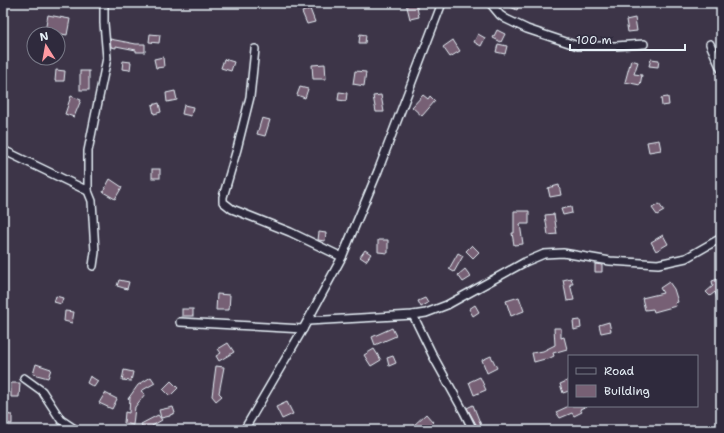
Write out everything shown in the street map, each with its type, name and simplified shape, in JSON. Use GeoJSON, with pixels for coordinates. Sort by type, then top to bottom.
{"type":"FeatureCollection","features":[{"type":"Feature","properties":{"kind":"street"},"geometry":{"type":"LineString","coordinates":[[93,266],[95,252],[92,201],[88,191],[88,151],[107,58],[104,3]]}},
{"type":"Feature","properties":{"kind":"street"},"geometry":{"type":"LineString","coordinates":[[244,430],[308,322],[342,257],[378,172],[442,3]]}},
{"type":"Feature","properties":{"kind":"street"},"geometry":{"type":"LineString","coordinates":[[490,3],[500,16],[506,19],[527,29],[578,46],[644,44]]}},
{"type":"Feature","properties":{"kind":"street"},"geometry":{"type":"LineString","coordinates":[[710,44],[721,69]]}},
{"type":"Feature","properties":{"kind":"street"},"geometry":{"type":"LineString","coordinates":[[255,49],[250,97],[223,197],[223,202],[232,209],[290,232],[342,257]]}},
{"type":"Feature","properties":{"kind":"street"},"geometry":{"type":"LineString","coordinates":[[3,150],[88,191]]}},
{"type":"Feature","properties":{"kind":"street"},"geometry":{"type":"LineString","coordinates":[[308,322],[426,313],[447,305],[525,262],[544,254],[564,253],[610,261],[658,264],[686,258],[721,238]]}},
{"type":"Feature","properties":{"kind":"street"},"geometry":{"type":"LineString","coordinates":[[413,315],[472,430]]}},
{"type":"Feature","properties":{"kind":"street"},"geometry":{"type":"LineString","coordinates":[[180,322],[303,329]]}},
{"type":"Feature","properties":{"kind":"street"},"geometry":{"type":"LineString","coordinates":[[24,378],[42,391],[62,420],[76,430]]}},
{"type":"Feature","properties":{"kind":"building"},"geometry":{"type":"Polygon","coordinates":[[[406,3],[416,3],[419,17],[410,19],[406,3]]]}},
{"type":"Feature","properties":{"kind":"building"},"geometry":{"type":"Polygon","coordinates":[[[502,3],[520,3],[517,10],[502,3]]]}},
{"type":"Feature","properties":{"kind":"building"},"geometry":{"type":"Polygon","coordinates":[[[310,9],[315,22],[307,24],[302,12],[310,9]]]}},
{"type":"Feature","properties":{"kind":"building"},"geometry":{"type":"Polygon","coordinates":[[[48,15],[70,19],[67,35],[66,26],[46,26],[48,15]]]}},
{"type":"Feature","properties":{"kind":"building"},"geometry":{"type":"Polygon","coordinates":[[[635,18],[637,31],[628,32],[626,20],[635,18]]]}},
{"type":"Feature","properties":{"kind":"building"},"geometry":{"type":"Polygon","coordinates":[[[497,30],[505,34],[501,42],[493,38],[497,30]]]}},
{"type":"Feature","properties":{"kind":"building"},"geometry":{"type":"Polygon","coordinates":[[[150,34],[160,35],[159,43],[149,42],[150,34]]]}},
{"type":"Feature","properties":{"kind":"building"},"geometry":{"type":"Polygon","coordinates":[[[360,34],[366,35],[365,43],[359,43],[360,34]]]}},
{"type":"Feature","properties":{"kind":"building"},"geometry":{"type":"Polygon","coordinates":[[[478,34],[485,38],[481,46],[474,42],[478,34]]]}},
{"type":"Feature","properties":{"kind":"building"},"geometry":{"type":"Polygon","coordinates":[[[110,39],[136,44],[145,44],[145,52],[136,52],[136,50],[116,46],[116,48],[111,47],[110,39]]]}},
{"type":"Feature","properties":{"kind":"building"},"geometry":{"type":"Polygon","coordinates":[[[453,40],[460,51],[450,57],[443,47],[453,40]]]}},
{"type":"Feature","properties":{"kind":"building"},"geometry":{"type":"Polygon","coordinates":[[[498,44],[507,46],[505,54],[496,52],[498,44]]]}},
{"type":"Feature","properties":{"kind":"building"},"geometry":{"type":"Polygon","coordinates":[[[163,57],[164,67],[156,68],[154,59],[163,57]]]}},
{"type":"Feature","properties":{"kind":"building"},"geometry":{"type":"Polygon","coordinates":[[[224,59],[234,62],[231,71],[221,68],[224,59]]]}},
{"type":"Feature","properties":{"kind":"building"},"geometry":{"type":"Polygon","coordinates":[[[651,59],[659,60],[658,67],[649,66],[651,59]]]}},
{"type":"Feature","properties":{"kind":"building"},"geometry":{"type":"Polygon","coordinates":[[[631,60],[638,62],[634,74],[642,75],[640,85],[625,82],[631,60]]]}},
{"type":"Feature","properties":{"kind":"building"},"geometry":{"type":"Polygon","coordinates":[[[123,61],[131,62],[130,70],[122,69],[123,61]]]}},
{"type":"Feature","properties":{"kind":"building"},"geometry":{"type":"Polygon","coordinates":[[[325,64],[326,79],[313,79],[312,65],[325,64]]]}},
{"type":"Feature","properties":{"kind":"building"},"geometry":{"type":"Polygon","coordinates":[[[56,70],[65,71],[64,81],[55,81],[56,70]]]}},
{"type":"Feature","properties":{"kind":"building"},"geometry":{"type":"Polygon","coordinates":[[[80,71],[89,71],[89,90],[80,90],[80,71]]]}},
{"type":"Feature","properties":{"kind":"building"},"geometry":{"type":"Polygon","coordinates":[[[355,71],[366,72],[364,86],[353,84],[355,71]]]}},
{"type":"Feature","properties":{"kind":"building"},"geometry":{"type":"Polygon","coordinates":[[[300,87],[308,89],[305,98],[297,95],[300,87]]]}},
{"type":"Feature","properties":{"kind":"building"},"geometry":{"type":"Polygon","coordinates":[[[175,91],[177,100],[167,102],[166,93],[175,91]]]}},
{"type":"Feature","properties":{"kind":"building"},"geometry":{"type":"Polygon","coordinates":[[[339,92],[347,93],[346,101],[338,100],[339,92]]]}},
{"type":"Feature","properties":{"kind":"building"},"geometry":{"type":"Polygon","coordinates":[[[381,95],[384,112],[376,112],[373,96],[381,95]]]}},
{"type":"Feature","properties":{"kind":"building"},"geometry":{"type":"Polygon","coordinates":[[[423,95],[428,99],[430,96],[435,101],[422,116],[412,107],[423,95]]]}},
{"type":"Feature","properties":{"kind":"building"},"geometry":{"type":"Polygon","coordinates":[[[71,96],[81,100],[74,117],[65,114],[71,96]]]}},
{"type":"Feature","properties":{"kind":"building"},"geometry":{"type":"Polygon","coordinates":[[[668,97],[669,105],[662,106],[661,98],[668,97]]]}},
{"type":"Feature","properties":{"kind":"building"},"geometry":{"type":"Polygon","coordinates":[[[159,103],[161,112],[154,114],[152,105],[159,103]]]}},
{"type":"Feature","properties":{"kind":"building"},"geometry":{"type":"Polygon","coordinates":[[[184,105],[193,107],[191,116],[182,114],[184,105]]]}},
{"type":"Feature","properties":{"kind":"building"},"geometry":{"type":"Polygon","coordinates":[[[262,118],[270,120],[265,136],[257,134],[262,118]]]}},
{"type":"Feature","properties":{"kind":"building"},"geometry":{"type":"Polygon","coordinates":[[[659,140],[661,150],[649,152],[647,142],[659,140]]]}},
{"type":"Feature","properties":{"kind":"building"},"geometry":{"type":"Polygon","coordinates":[[[152,169],[160,169],[160,178],[152,178],[152,169]]]}},
{"type":"Feature","properties":{"kind":"building"},"geometry":{"type":"Polygon","coordinates":[[[110,179],[122,187],[115,199],[103,192],[110,179]]]}},
{"type":"Feature","properties":{"kind":"building"},"geometry":{"type":"Polygon","coordinates":[[[559,185],[561,195],[550,197],[548,188],[559,185]]]}},
{"type":"Feature","properties":{"kind":"building"},"geometry":{"type":"Polygon","coordinates":[[[659,204],[664,211],[657,215],[652,208],[659,204]]]}},
{"type":"Feature","properties":{"kind":"building"},"geometry":{"type":"Polygon","coordinates":[[[571,207],[572,213],[563,215],[561,209],[571,207]]]}},
{"type":"Feature","properties":{"kind":"building"},"geometry":{"type":"Polygon","coordinates":[[[514,211],[529,211],[529,224],[520,224],[523,244],[514,245],[512,233],[514,233],[514,211]]]}},
{"type":"Feature","properties":{"kind":"building"},"geometry":{"type":"Polygon","coordinates":[[[554,214],[557,234],[548,235],[545,215],[554,214]]]}},
{"type":"Feature","properties":{"kind":"building"},"geometry":{"type":"Polygon","coordinates":[[[319,232],[326,233],[325,241],[318,240],[319,232]]]}},
{"type":"Feature","properties":{"kind":"building"},"geometry":{"type":"Polygon","coordinates":[[[663,235],[668,244],[656,251],[651,242],[663,235]]]}},
{"type":"Feature","properties":{"kind":"building"},"geometry":{"type":"Polygon","coordinates":[[[378,240],[388,240],[388,253],[378,252],[378,240]]]}},
{"type":"Feature","properties":{"kind":"building"},"geometry":{"type":"Polygon","coordinates":[[[472,245],[479,252],[473,258],[466,251],[472,245]]]}},
{"type":"Feature","properties":{"kind":"building"},"geometry":{"type":"Polygon","coordinates":[[[365,250],[371,254],[366,261],[360,257],[365,250]]]}},
{"type":"Feature","properties":{"kind":"building"},"geometry":{"type":"Polygon","coordinates":[[[458,253],[463,256],[454,272],[449,269],[458,253]]]}},
{"type":"Feature","properties":{"kind":"building"},"geometry":{"type":"Polygon","coordinates":[[[595,264],[602,265],[602,272],[595,272],[595,264]]]}},
{"type":"Feature","properties":{"kind":"building"},"geometry":{"type":"Polygon","coordinates":[[[465,269],[471,277],[463,282],[458,275],[465,269]]]}},
{"type":"Feature","properties":{"kind":"building"},"geometry":{"type":"Polygon","coordinates":[[[571,278],[573,284],[570,284],[574,300],[567,301],[563,280],[571,278]]]}},
{"type":"Feature","properties":{"kind":"building"},"geometry":{"type":"Polygon","coordinates":[[[721,278],[720,306],[715,292],[710,296],[706,292],[713,286],[712,281],[721,278]]]}},
{"type":"Feature","properties":{"kind":"building"},"geometry":{"type":"Polygon","coordinates":[[[119,280],[129,282],[127,289],[117,286],[119,280]]]}},
{"type":"Feature","properties":{"kind":"building"},"geometry":{"type":"Polygon","coordinates":[[[669,282],[674,289],[678,302],[675,303],[676,306],[654,312],[653,309],[645,310],[642,298],[663,293],[660,288],[669,282]]]}},
{"type":"Feature","properties":{"kind":"building"},"geometry":{"type":"Polygon","coordinates":[[[217,294],[230,295],[229,310],[216,310],[217,294]]]}},
{"type":"Feature","properties":{"kind":"building"},"geometry":{"type":"Polygon","coordinates":[[[56,296],[63,298],[61,304],[54,302],[56,296]]]}},
{"type":"Feature","properties":{"kind":"building"},"geometry":{"type":"Polygon","coordinates":[[[519,297],[524,311],[511,316],[506,301],[519,297]]]}},
{"type":"Feature","properties":{"kind":"building"},"geometry":{"type":"Polygon","coordinates":[[[425,298],[428,303],[421,307],[418,301],[425,298]]]}},
{"type":"Feature","properties":{"kind":"building"},"geometry":{"type":"Polygon","coordinates":[[[475,305],[479,312],[473,316],[469,309],[475,305]]]}},
{"type":"Feature","properties":{"kind":"building"},"geometry":{"type":"Polygon","coordinates":[[[182,309],[193,309],[193,316],[182,316],[182,309]]]}},
{"type":"Feature","properties":{"kind":"building"},"geometry":{"type":"Polygon","coordinates":[[[65,311],[74,312],[72,323],[64,321],[65,311]]]}},
{"type":"Feature","properties":{"kind":"building"},"geometry":{"type":"Polygon","coordinates":[[[580,320],[581,328],[574,330],[573,321],[580,320]]]}},
{"type":"Feature","properties":{"kind":"building"},"geometry":{"type":"Polygon","coordinates":[[[609,322],[611,331],[601,333],[599,325],[609,322]]]}},
{"type":"Feature","properties":{"kind":"building"},"geometry":{"type":"Polygon","coordinates":[[[392,328],[396,336],[375,345],[372,337],[392,328]]]}},
{"type":"Feature","properties":{"kind":"building"},"geometry":{"type":"Polygon","coordinates":[[[554,328],[561,328],[561,338],[564,337],[567,349],[553,353],[554,356],[546,360],[534,362],[532,353],[543,351],[555,345],[554,328]]]}},
{"type":"Feature","properties":{"kind":"building"},"geometry":{"type":"Polygon","coordinates":[[[228,343],[234,352],[219,361],[216,356],[221,353],[218,349],[228,343]]]}},
{"type":"Feature","properties":{"kind":"building"},"geometry":{"type":"Polygon","coordinates":[[[374,349],[381,360],[371,366],[364,355],[374,349]]]}},
{"type":"Feature","properties":{"kind":"building"},"geometry":{"type":"Polygon","coordinates":[[[393,356],[396,363],[389,366],[387,358],[393,356]]]}},
{"type":"Feature","properties":{"kind":"building"},"geometry":{"type":"Polygon","coordinates":[[[491,356],[497,368],[487,373],[482,360],[491,356]]]}},
{"type":"Feature","properties":{"kind":"building"},"geometry":{"type":"Polygon","coordinates":[[[36,364],[51,369],[48,378],[33,374],[36,364]]]}},
{"type":"Feature","properties":{"kind":"building"},"geometry":{"type":"Polygon","coordinates":[[[216,366],[224,367],[219,393],[222,396],[216,401],[212,396],[216,366]]]}},
{"type":"Feature","properties":{"kind":"building"},"geometry":{"type":"Polygon","coordinates":[[[124,370],[133,372],[131,381],[122,380],[124,370]]]}},
{"type":"Feature","properties":{"kind":"building"},"geometry":{"type":"Polygon","coordinates":[[[90,376],[98,381],[94,387],[87,383],[90,376]]]}},
{"type":"Feature","properties":{"kind":"building"},"geometry":{"type":"Polygon","coordinates":[[[151,377],[155,383],[141,391],[145,394],[135,407],[133,425],[124,423],[125,412],[129,413],[130,397],[128,399],[138,385],[151,377]]]}},
{"type":"Feature","properties":{"kind":"building"},"geometry":{"type":"Polygon","coordinates":[[[480,377],[486,390],[474,395],[469,382],[480,377]]]}},
{"type":"Feature","properties":{"kind":"building"},"geometry":{"type":"Polygon","coordinates":[[[568,380],[568,391],[563,393],[560,384],[568,380]]]}},
{"type":"Feature","properties":{"kind":"building"},"geometry":{"type":"Polygon","coordinates":[[[171,381],[178,388],[170,396],[163,389],[171,381]]]}},
{"type":"Feature","properties":{"kind":"building"},"geometry":{"type":"Polygon","coordinates":[[[11,383],[20,383],[19,397],[11,397],[11,383]]]}},
{"type":"Feature","properties":{"kind":"building"},"geometry":{"type":"Polygon","coordinates":[[[105,393],[117,399],[112,409],[99,403],[105,393]]]}},
{"type":"Feature","properties":{"kind":"building"},"geometry":{"type":"Polygon","coordinates":[[[287,402],[293,414],[282,419],[276,407],[287,402]]]}},
{"type":"Feature","properties":{"kind":"building"},"geometry":{"type":"Polygon","coordinates":[[[473,405],[481,425],[477,426],[467,408],[473,405]]]}},
{"type":"Feature","properties":{"kind":"building"},"geometry":{"type":"Polygon","coordinates":[[[568,406],[585,407],[580,409],[582,412],[574,416],[572,413],[560,418],[556,412],[568,406]]]}},
{"type":"Feature","properties":{"kind":"building"},"geometry":{"type":"Polygon","coordinates":[[[173,407],[175,413],[161,418],[159,410],[173,407]]]}},
{"type":"Feature","properties":{"kind":"building"},"geometry":{"type":"Polygon","coordinates":[[[3,414],[12,415],[12,424],[3,423],[3,414]]]}},
{"type":"Feature","properties":{"kind":"building"},"geometry":{"type":"Polygon","coordinates":[[[426,414],[433,422],[425,430],[422,426],[417,430],[413,426],[426,414]]]}},
{"type":"Feature","properties":{"kind":"building"},"geometry":{"type":"Polygon","coordinates":[[[158,415],[162,420],[152,426],[154,430],[144,430],[141,424],[158,415]]]}}]}
